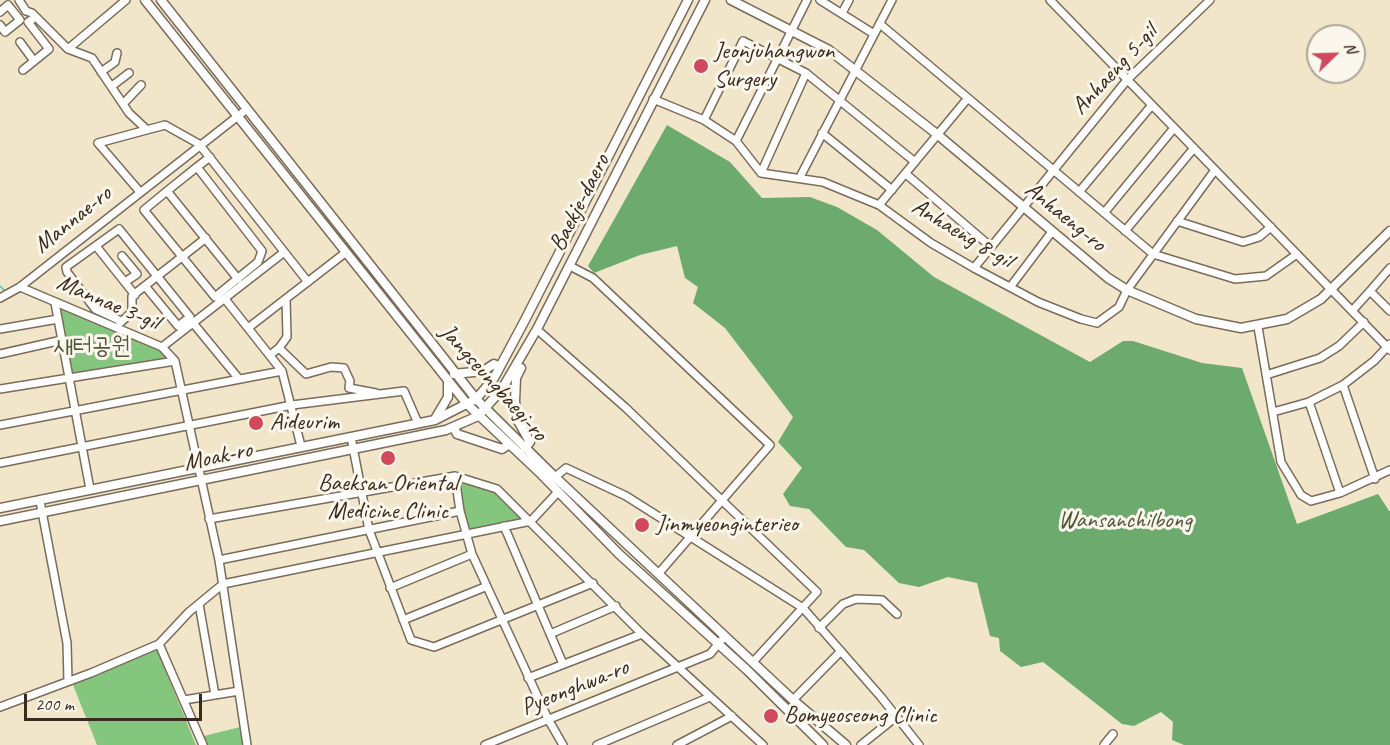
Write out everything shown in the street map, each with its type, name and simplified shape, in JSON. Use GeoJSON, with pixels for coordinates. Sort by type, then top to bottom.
{"type":"FeatureCollection","features":[{"type":"Feature","properties":{"kind":"street"},"geometry":{"type":"LineString","coordinates":[[19,0],[23,7],[68,49],[92,58],[123,104],[146,129]]}},
{"type":"Feature","properties":{"kind":"street"},"geometry":{"type":"LineString","coordinates":[[68,49],[126,0]]}},
{"type":"Feature","properties":{"kind":"street","name":"Jangseungbaegi-ro"},"geometry":{"type":"LineString","coordinates":[[145,0],[345,253],[451,377],[725,636],[846,745]]}},
{"type":"Feature","properties":{"kind":"street","name":"Baekje-daero"},"geometry":{"type":"LineString","coordinates":[[466,404],[484,393],[500,367],[688,0]]}},
{"type":"Feature","properties":{"kind":"street","name":"Baekje-daero"},"geometry":{"type":"LineString","coordinates":[[478,416],[486,409],[512,373],[546,312],[705,0]]}},
{"type":"Feature","properties":{"kind":"street","name":"Anhaeng-ro"},"geometry":{"type":"LineString","coordinates":[[731,0],[792,29],[829,50],[855,73],[938,135],[1051,233],[1127,290],[1209,323],[1241,328],[1258,327],[1287,319],[1302,311],[1331,289],[1390,231]]}},
{"type":"Feature","properties":{"kind":"street"},"geometry":{"type":"LineString","coordinates":[[736,141],[807,0]]}},
{"type":"Feature","properties":{"kind":"street"},"geometry":{"type":"LineString","coordinates":[[820,0],[874,34]]}},
{"type":"Feature","properties":{"kind":"street"},"geometry":{"type":"LineString","coordinates":[[842,13],[849,0]]}},
{"type":"Feature","properties":{"kind":"street"},"geometry":{"type":"LineString","coordinates":[[800,177],[892,0]]}},
{"type":"Feature","properties":{"kind":"street"},"geometry":{"type":"LineString","coordinates":[[1050,0],[1352,311],[1389,346],[1343,385],[1309,402],[1273,412]]}},
{"type":"Feature","properties":{"kind":"street","name":"Anhaeng 5-gil"},"geometry":{"type":"LineString","coordinates":[[974,268],[1127,80],[1210,0]]}},
{"type":"Feature","properties":{"kind":"street"},"geometry":{"type":"LineString","coordinates":[[153,10],[164,1]]}},
{"type":"Feature","properties":{"kind":"street","name":"Jangseungbaegi-ro"},"geometry":{"type":"LineString","coordinates":[[164,1],[451,377],[466,404],[619,554],[747,670],[819,744]]}},
{"type":"Feature","properties":{"kind":"street"},"geometry":{"type":"LineString","coordinates":[[0,12],[8,5],[20,20],[5,32],[0,25]]}},
{"type":"Feature","properties":{"kind":"street"},"geometry":{"type":"LineString","coordinates":[[15,14],[23,7]]}},
{"type":"Feature","properties":{"kind":"street"},"geometry":{"type":"LineString","coordinates":[[23,70],[49,49],[28,22],[36,17]]}},
{"type":"Feature","properties":{"kind":"street"},"geometry":{"type":"LineString","coordinates":[[880,24],[1153,254],[1228,277],[1248,279],[1266,276],[1297,254]]}},
{"type":"Feature","properties":{"kind":"street"},"geometry":{"type":"LineString","coordinates":[[704,120],[743,41],[778,56],[807,73],[915,162]]}},
{"type":"Feature","properties":{"kind":"street"},"geometry":{"type":"LineString","coordinates":[[20,42],[34,61]]}},
{"type":"Feature","properties":{"kind":"street"},"geometry":{"type":"LineString","coordinates":[[102,72],[115,62],[117,52]]}},
{"type":"Feature","properties":{"kind":"street"},"geometry":{"type":"LineString","coordinates":[[112,86],[129,73]]}},
{"type":"Feature","properties":{"kind":"street"},"geometry":{"type":"LineString","coordinates":[[653,99],[704,120],[736,141],[761,173],[807,73]]}},
{"type":"Feature","properties":{"kind":"street"},"geometry":{"type":"LineString","coordinates":[[123,104],[141,85]]}},
{"type":"Feature","properties":{"kind":"street"},"geometry":{"type":"LineString","coordinates":[[879,205],[968,98]]}},
{"type":"Feature","properties":{"kind":"street"},"geometry":{"type":"LineString","coordinates":[[1079,192],[1152,105]]}},
{"type":"Feature","properties":{"kind":"street","name":"Mannae-ro"},"geometry":{"type":"LineString","coordinates":[[0,298],[20,287],[199,144],[247,109]]}},
{"type":"Feature","properties":{"kind":"street","name":"Mannae-ro"},"geometry":{"type":"LineString","coordinates":[[140,192],[98,143],[165,125],[199,144],[308,282]]}},
{"type":"Feature","properties":{"kind":"street"},"geometry":{"type":"LineString","coordinates":[[1104,213],[1174,128]]}},
{"type":"Feature","properties":{"kind":"street"},"geometry":{"type":"LineString","coordinates":[[822,133],[892,190]]}},
{"type":"Feature","properties":{"kind":"street"},"geometry":{"type":"LineString","coordinates":[[1125,231],[1194,148]]}},
{"type":"Feature","properties":{"kind":"street"},"geometry":{"type":"LineString","coordinates":[[197,167],[261,251],[258,262],[215,297],[144,210],[167,190],[197,167],[210,158]]}},
{"type":"Feature","properties":{"kind":"street"},"geometry":{"type":"LineString","coordinates":[[1127,290],[1215,170]]}},
{"type":"Feature","properties":{"kind":"street","name":"Anhaeng 8-gil"},"geometry":{"type":"LineString","coordinates":[[761,173],[823,182],[879,205],[931,243],[974,268],[1038,302],[1081,320],[1097,323],[1119,307],[1127,290]]}},
{"type":"Feature","properties":{"kind":"street"},"geometry":{"type":"LineString","coordinates":[[906,174],[990,246]]}},
{"type":"Feature","properties":{"kind":"street"},"geometry":{"type":"LineString","coordinates":[[167,190],[238,279]]}},
{"type":"Feature","properties":{"kind":"street"},"geometry":{"type":"LineString","coordinates":[[1177,221],[1243,242],[1251,241],[1271,227]]}},
{"type":"Feature","properties":{"kind":"street"},"geometry":{"type":"LineString","coordinates":[[145,286],[178,326],[190,317],[158,276],[119,229],[66,267],[67,272],[95,309],[119,325],[132,318],[135,295],[145,286],[158,276],[206,238]]}},
{"type":"Feature","properties":{"kind":"street"},"geometry":{"type":"LineString","coordinates":[[1011,286],[1051,233]]}},
{"type":"Feature","properties":{"kind":"street"},"geometry":{"type":"LineString","coordinates":[[96,246],[135,295]]}},
{"type":"Feature","properties":{"kind":"street"},"geometry":{"type":"LineString","coordinates":[[162,347],[283,253]]}},
{"type":"Feature","properties":{"kind":"street"},"geometry":{"type":"LineString","coordinates":[[248,328],[345,253]]}},
{"type":"Feature","properties":{"kind":"street"},"geometry":{"type":"LineString","coordinates":[[122,256],[136,274],[125,282]]}},
{"type":"Feature","properties":{"kind":"street"},"geometry":{"type":"LineString","coordinates":[[570,266],[593,278],[770,445],[659,573]]}},
{"type":"Feature","properties":{"kind":"street"},"geometry":{"type":"LineString","coordinates":[[1352,311],[1390,268]]}},
{"type":"Feature","properties":{"kind":"street","name":"Mannae 3-gil"},"geometry":{"type":"LineString","coordinates":[[20,287],[55,303],[119,325],[162,347],[175,361],[219,560],[247,745]]}},
{"type":"Feature","properties":{"kind":"street"},"geometry":{"type":"LineString","coordinates":[[1370,291],[1390,311]]}},
{"type":"Feature","properties":{"kind":"street"},"geometry":{"type":"LineString","coordinates":[[225,298],[282,371],[301,447]]}},
{"type":"Feature","properties":{"kind":"street"},"geometry":{"type":"LineString","coordinates":[[270,355],[287,337],[286,299]]}},
{"type":"Feature","properties":{"kind":"street"},"geometry":{"type":"LineString","coordinates":[[55,303],[90,489]]}},
{"type":"Feature","properties":{"kind":"street"},"geometry":{"type":"LineString","coordinates":[[525,448],[530,442],[517,419],[514,401],[516,378],[549,316],[546,312]]}},
{"type":"Feature","properties":{"kind":"street"},"geometry":{"type":"LineString","coordinates":[[0,329],[58,319]]}},
{"type":"Feature","properties":{"kind":"street"},"geometry":{"type":"LineString","coordinates":[[1266,375],[1313,361],[1340,346],[1364,322]]}},
{"type":"Feature","properties":{"kind":"street"},"geometry":{"type":"LineString","coordinates":[[193,323],[239,379]]}},
{"type":"Feature","properties":{"kind":"street"},"geometry":{"type":"LineString","coordinates":[[1258,327],[1281,462],[1301,495],[1311,501],[1340,493],[1375,479],[1390,470]]}},
{"type":"Feature","properties":{"kind":"street"},"geometry":{"type":"LineString","coordinates":[[541,333],[626,408],[817,592],[753,662]]}},
{"type":"Feature","properties":{"kind":"street"},"geometry":{"type":"LineString","coordinates":[[0,354],[62,340]]}},
{"type":"Feature","properties":{"kind":"street"},"geometry":{"type":"LineString","coordinates":[[279,348],[306,374],[332,367],[344,368],[350,381],[349,388],[385,395]]}},
{"type":"Feature","properties":{"kind":"street"},"geometry":{"type":"LineString","coordinates":[[0,389],[175,361]]}},
{"type":"Feature","properties":{"kind":"street"},"geometry":{"type":"LineString","coordinates":[[435,420],[448,397],[451,377],[483,371],[494,364],[500,367]]}},
{"type":"Feature","properties":{"kind":"street"},"geometry":{"type":"LineString","coordinates":[[0,425],[282,371]]}},
{"type":"Feature","properties":{"kind":"street"},"geometry":{"type":"LineString","coordinates":[[1343,385],[1375,479]]}},
{"type":"Feature","properties":{"kind":"street"},"geometry":{"type":"LineString","coordinates":[[0,463],[292,405],[404,391],[418,423]]}},
{"type":"Feature","properties":{"kind":"street"},"geometry":{"type":"LineString","coordinates":[[1309,402],[1340,493]]}},
{"type":"Feature","properties":{"kind":"street","name":"Moak-ro"},"geometry":{"type":"LineString","coordinates":[[0,508],[435,420],[466,404]]}},
{"type":"Feature","properties":{"kind":"street","name":"Moak-ro"},"geometry":{"type":"LineString","coordinates":[[0,521],[453,428],[478,416]]}},
{"type":"Feature","properties":{"kind":"street"},"geometry":{"type":"LineString","coordinates":[[453,428],[457,434],[502,449],[508,445]]}},
{"type":"Feature","properties":{"kind":"street"},"geometry":{"type":"LineString","coordinates":[[351,437],[369,530],[411,640],[434,647],[593,583]]}},
{"type":"Feature","properties":{"kind":"street"},"geometry":{"type":"LineString","coordinates":[[555,477],[566,468],[626,496],[803,608],[897,716],[919,745]]}},
{"type":"Feature","properties":{"kind":"street"},"geometry":{"type":"LineString","coordinates":[[209,519],[455,476],[466,534],[485,587],[548,719],[563,745]]}},
{"type":"Feature","properties":{"kind":"street","name":"Pyeonghwa-ro"},"geometry":{"type":"LineString","coordinates":[[455,476],[497,489],[642,634],[763,745]]}},
{"type":"Feature","properties":{"kind":"street"},"geometry":{"type":"LineString","coordinates":[[0,707],[159,644],[199,604],[223,584],[531,521],[558,492]]}},
{"type":"Feature","properties":{"kind":"street"},"geometry":{"type":"LineString","coordinates":[[40,501],[68,643],[68,681]]}},
{"type":"Feature","properties":{"kind":"street"},"geometry":{"type":"LineString","coordinates":[[219,560],[460,511]]}},
{"type":"Feature","properties":{"kind":"street"},"geometry":{"type":"LineString","coordinates":[[504,526],[563,664]]}},
{"type":"Feature","properties":{"kind":"street"},"geometry":{"type":"LineString","coordinates":[[390,588],[472,554]]}},
{"type":"Feature","properties":{"kind":"street"},"geometry":{"type":"LineString","coordinates":[[403,620],[485,587]]}},
{"type":"Feature","properties":{"kind":"street"},"geometry":{"type":"LineString","coordinates":[[819,628],[843,604],[856,599],[882,600],[897,614]]}},
{"type":"Feature","properties":{"kind":"street"},"geometry":{"type":"LineString","coordinates":[[199,604],[215,695]]}},
{"type":"Feature","properties":{"kind":"street"},"geometry":{"type":"LineString","coordinates":[[550,634],[616,606]]}},
{"type":"Feature","properties":{"kind":"street"},"geometry":{"type":"LineString","coordinates":[[528,678],[642,634]]}},
{"type":"Feature","properties":{"kind":"street","name":"Pyeonghwa-ro"},"geometry":{"type":"LineString","coordinates":[[485,745],[711,654],[725,636]]}},
{"type":"Feature","properties":{"kind":"street"},"geometry":{"type":"LineString","coordinates":[[159,644],[203,745]]}},
{"type":"Feature","properties":{"kind":"street"},"geometry":{"type":"LineString","coordinates":[[793,699],[841,651]]}},
{"type":"Feature","properties":{"kind":"street"},"geometry":{"type":"LineString","coordinates":[[184,700],[239,691]]}},
{"type":"Feature","properties":{"kind":"street"},"geometry":{"type":"LineString","coordinates":[[597,745],[711,697]]}},
{"type":"Feature","properties":{"kind":"street"},"geometry":{"type":"LineString","coordinates":[[677,745],[732,716]]}},
{"type":"Feature","properties":{"kind":"street"},"geometry":{"type":"LineString","coordinates":[[861,745],[897,716]]}},
{"type":"Feature","properties":{"kind":"street"},"geometry":{"type":"LineString","coordinates":[[1104,745],[1113,734]]}},
{"type":"Feature","properties":{"kind":"green space","name":"Wansanchilbong"},"geometry":{"type":"Polygon","coordinates":[[[667,125],[730,162],[762,198],[810,197],[837,207],[877,230],[934,277],[1090,362],[1123,341],[1133,341],[1202,363],[1242,368],[1297,524],[1378,494],[1390,512],[1390,745],[1184,745],[1172,740],[1173,722],[1161,712],[1134,726],[1122,724],[1043,662],[1021,667],[1000,651],[999,638],[990,636],[977,583],[948,577],[919,587],[899,583],[864,550],[846,547],[809,509],[790,506],[783,494],[802,468],[778,442],[793,417],[725,328],[693,303],[698,287],[685,278],[677,246],[640,255],[594,273],[588,266],[667,125]]]}},
{"type":"Feature","properties":{"kind":"green space","name":"새터공원"},"geometry":{"type":"Polygon","coordinates":[[[55,303],[162,347],[175,361],[68,378],[55,303]]]}},
{"type":"Feature","properties":{"kind":"green space"},"geometry":{"type":"Polygon","coordinates":[[[455,476],[497,489],[531,521],[466,534],[455,476]]]}},
{"type":"Feature","properties":{"kind":"green space"},"geometry":{"type":"Polygon","coordinates":[[[157,650],[196,745],[97,745],[73,685],[157,650]]]}},
{"type":"Feature","properties":{"kind":"green space"},"geometry":{"type":"Polygon","coordinates":[[[244,726],[247,745],[203,745],[200,737],[244,726]]]}},
{"type":"Feature","properties":{"kind":"waterway"},"geometry":{"type":"LineString","coordinates":[[0,286],[5,291]]}},
{"type":"Feature","properties":{"kind":"place","name":"Jeonjuhangwon Surgery"},"geometry":{"type":"Point","coordinates":[701,66]}},
{"type":"Feature","properties":{"kind":"place","name":"Aideurim"},"geometry":{"type":"Point","coordinates":[256,423]}},
{"type":"Feature","properties":{"kind":"place","name":"Baeksan Oriental Medicine Clinic"},"geometry":{"type":"Point","coordinates":[388,458]}},
{"type":"Feature","properties":{"kind":"place","name":"Jinmyeonginterieo"},"geometry":{"type":"Point","coordinates":[642,525]}},
{"type":"Feature","properties":{"kind":"place","name":"Bomyeoseong Clinic"},"geometry":{"type":"Point","coordinates":[771,716]}}]}
